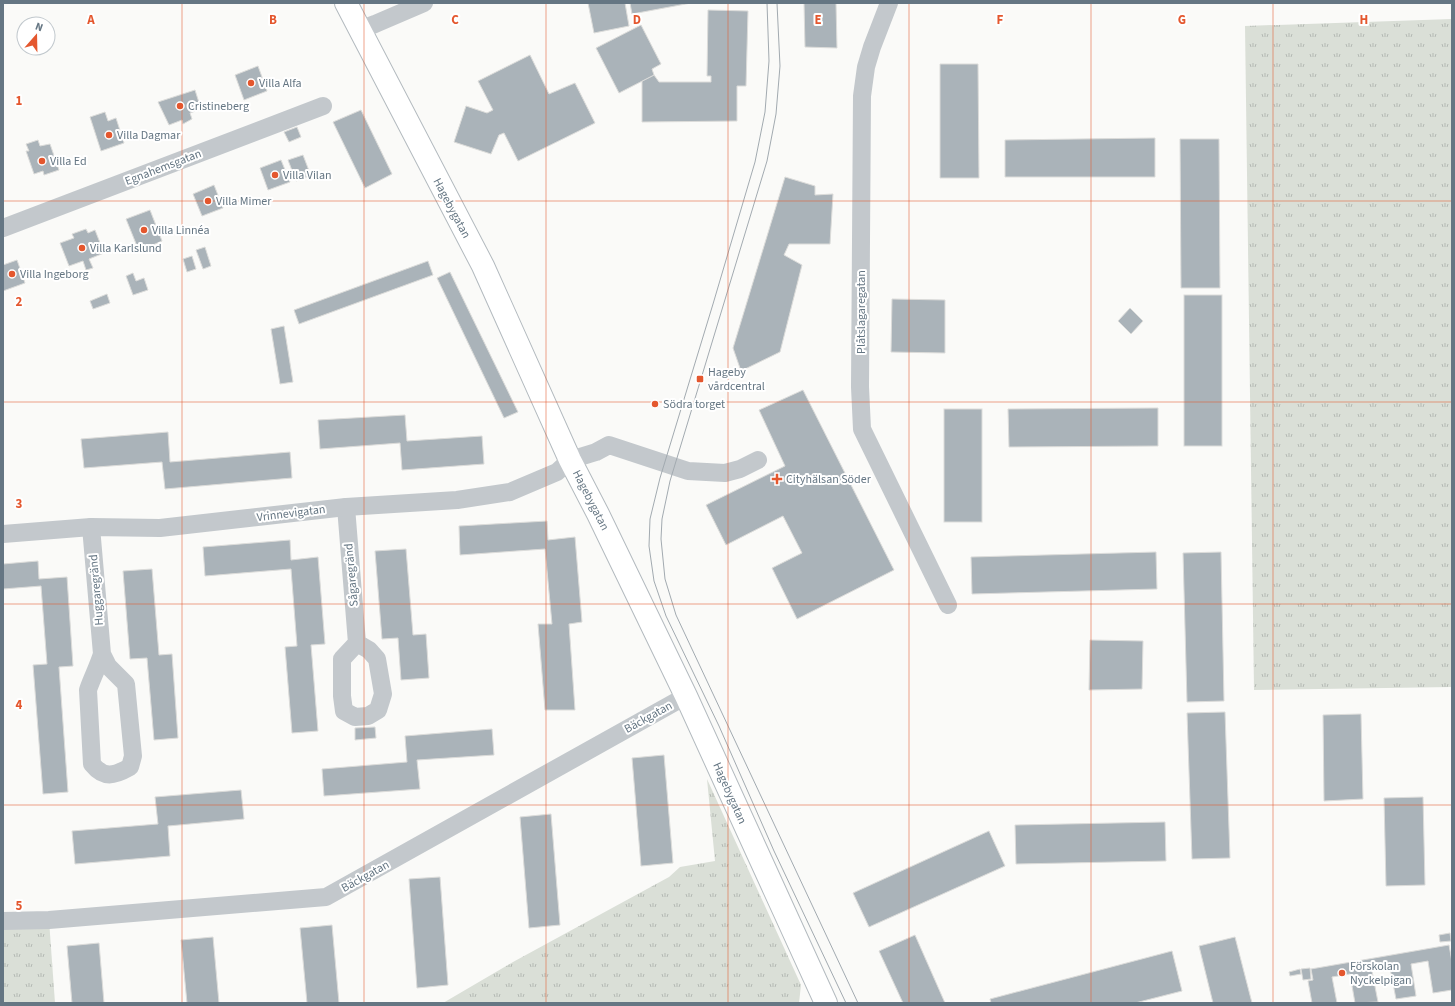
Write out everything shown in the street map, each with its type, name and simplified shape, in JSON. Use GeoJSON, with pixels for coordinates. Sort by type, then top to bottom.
{"type":"FeatureCollection","features":[{"type":"Feature","properties":{"kind":"street","name":"Hagebygatan"},"geometry":{"type":"LineString","coordinates":[[346,3],[483,266],[570,460],[598,514],[686,696],[826,1003]]}},
{"type":"Feature","properties":{"kind":"street"},"geometry":{"type":"LineString","coordinates":[[359,30],[424,3]]}},
{"type":"Feature","properties":{"kind":"street","name":"Plåtslagaregatan"},"geometry":{"type":"LineString","coordinates":[[889,3],[866,67],[862,96],[860,386],[862,429],[948,605]]}},
{"type":"Feature","properties":{"kind":"street","name":"Egnahemsgatan"},"geometry":{"type":"LineString","coordinates":[[3,228],[323,106]]}},
{"type":"Feature","properties":{"kind":"street"},"geometry":{"type":"LineString","coordinates":[[570,460],[596,452],[609,446],[688,471],[725,474],[740,470],[758,460]]}},
{"type":"Feature","properties":{"kind":"street","name":"Vrinnevigatan"},"geometry":{"type":"LineString","coordinates":[[3,534],[91,527],[160,528],[346,507],[457,500],[510,492],[557,472],[570,460]]}},
{"type":"Feature","properties":{"kind":"street","name":"Sågaregränd"},"geometry":{"type":"LineString","coordinates":[[346,507],[357,643]]}},
{"type":"Feature","properties":{"kind":"street","name":"Huggaregränd"},"geometry":{"type":"LineString","coordinates":[[91,527],[102,654],[108,666],[126,684],[133,756],[130,767],[120,773],[107,775],[98,771],[92,764],[88,690],[102,654]]}},
{"type":"Feature","properties":{"kind":"street","name":"Bäckgatan"},"geometry":{"type":"LineString","coordinates":[[3,921],[50,920],[326,897],[686,696]]}},
{"type":"Feature","properties":{"kind":"green space"},"geometry":{"type":"Polygon","coordinates":[[[1452,19],[1452,687],[1254,690],[1245,26],[1452,19]]]}},
{"type":"Feature","properties":{"kind":"green space"},"geometry":{"type":"Polygon","coordinates":[[[707,779],[801,985],[799,1003],[443,1003],[513,962],[669,877],[680,867],[715,861],[707,779]]]}},
{"type":"Feature","properties":{"kind":"green space"},"geometry":{"type":"Polygon","coordinates":[[[49,920],[55,1003],[3,1003],[3,923],[49,920]]]}},
{"type":"Feature","properties":{"kind":"building"},"geometry":{"type":"Polygon","coordinates":[[[588,3],[625,3],[629,26],[594,33],[588,3]]]}},
{"type":"Feature","properties":{"kind":"building"},"geometry":{"type":"Polygon","coordinates":[[[630,3],[691,3],[632,14],[630,3]]]}},
{"type":"Feature","properties":{"kind":"building"},"geometry":{"type":"Polygon","coordinates":[[[804,3],[836,3],[837,48],[805,47],[804,3]]]}},
{"type":"Feature","properties":{"kind":"building"},"geometry":{"type":"Polygon","coordinates":[[[708,10],[748,11],[746,86],[737,86],[737,121],[642,122],[642,81],[654,75],[659,82],[711,82],[711,76],[707,76],[708,10]]]}},
{"type":"Feature","properties":{"kind":"building"},"geometry":{"type":"Polygon","coordinates":[[[641,25],[661,64],[652,69],[654,75],[619,93],[596,48],[641,25]]]}},
{"type":"Feature","properties":{"kind":"building"},"geometry":{"type":"Polygon","coordinates":[[[530,55],[549,94],[575,83],[595,123],[518,161],[504,133],[499,135],[491,154],[454,142],[466,106],[487,113],[493,110],[478,81],[530,55]]]}},
{"type":"Feature","properties":{"kind":"building"},"geometry":{"type":"Polygon","coordinates":[[[940,64],[978,64],[979,178],[940,178],[940,64]]]}},
{"type":"Feature","properties":{"kind":"building","name":"Villa Alfa"},"geometry":{"type":"Polygon","coordinates":[[[258,66],[267,91],[244,100],[235,75],[258,66]]]}},
{"type":"Feature","properties":{"kind":"building","name":"Cristineberg"},"geometry":{"type":"Polygon","coordinates":[[[195,90],[201,109],[190,113],[192,119],[183,124],[182,120],[169,125],[158,102],[195,90]]]}},
{"type":"Feature","properties":{"kind":"building"},"geometry":{"type":"Polygon","coordinates":[[[361,110],[392,174],[365,188],[333,122],[361,110]]]}},
{"type":"Feature","properties":{"kind":"building","name":"Villa Dagmar"},"geometry":{"type":"Polygon","coordinates":[[[105,112],[108,121],[116,118],[124,143],[101,151],[90,117],[105,112]]]}},
{"type":"Feature","properties":{"kind":"building"},"geometry":{"type":"Polygon","coordinates":[[[297,127],[301,137],[289,142],[284,132],[297,127]]]}},
{"type":"Feature","properties":{"kind":"building"},"geometry":{"type":"Polygon","coordinates":[[[1155,138],[1155,177],[1005,177],[1005,140],[1155,138]]]}},
{"type":"Feature","properties":{"kind":"building"},"geometry":{"type":"Polygon","coordinates":[[[1180,139],[1219,139],[1220,288],[1181,288],[1180,139]]]}},
{"type":"Feature","properties":{"kind":"building","name":"Villa Ed"},"geometry":{"type":"Polygon","coordinates":[[[38,140],[40,146],[50,144],[59,170],[44,175],[43,171],[34,174],[26,151],[29,151],[26,144],[38,140]]]}},
{"type":"Feature","properties":{"kind":"building"},"geometry":{"type":"Polygon","coordinates":[[[303,155],[311,176],[296,181],[288,160],[303,155]]]}},
{"type":"Feature","properties":{"kind":"building","name":"Villa Vilan"},"geometry":{"type":"Polygon","coordinates":[[[281,160],[290,182],[268,190],[260,168],[281,160]]]}},
{"type":"Feature","properties":{"kind":"building"},"geometry":{"type":"Polygon","coordinates":[[[785,177],[815,186],[815,195],[833,194],[830,244],[789,244],[784,255],[802,265],[780,352],[741,371],[733,348],[785,177]]]}},
{"type":"Feature","properties":{"kind":"building","name":"Villa Mimer"},"geometry":{"type":"Polygon","coordinates":[[[214,185],[223,208],[202,216],[193,194],[214,185]]]}},
{"type":"Feature","properties":{"kind":"building","name":"Villa Linnéa"},"geometry":{"type":"Polygon","coordinates":[[[150,210],[162,241],[139,251],[126,219],[150,210]]]}},
{"type":"Feature","properties":{"kind":"building","name":"Villa Karlslund"},"geometry":{"type":"Polygon","coordinates":[[[86,229],[88,233],[95,230],[104,253],[89,259],[93,268],[86,270],[83,261],[69,266],[60,243],[74,238],[72,234],[86,229]]]}},
{"type":"Feature","properties":{"kind":"building"},"geometry":{"type":"Polygon","coordinates":[[[205,247],[211,266],[203,269],[196,250],[205,247]]]}},
{"type":"Feature","properties":{"kind":"building"},"geometry":{"type":"Polygon","coordinates":[[[192,256],[196,269],[187,272],[183,259],[192,256]]]}},
{"type":"Feature","properties":{"kind":"building","name":"Villa Ingeborg"},"geometry":{"type":"Polygon","coordinates":[[[17,260],[25,283],[3,291],[3,265],[17,260]]]}},
{"type":"Feature","properties":{"kind":"building"},"geometry":{"type":"Polygon","coordinates":[[[428,261],[433,275],[299,324],[294,310],[428,261]]]}},
{"type":"Feature","properties":{"kind":"building"},"geometry":{"type":"Polygon","coordinates":[[[450,272],[518,412],[504,418],[437,278],[450,272]]]}},
{"type":"Feature","properties":{"kind":"building"},"geometry":{"type":"Polygon","coordinates":[[[133,273],[136,281],[144,278],[148,290],[133,295],[126,276],[133,273]]]}},
{"type":"Feature","properties":{"kind":"building"},"geometry":{"type":"Polygon","coordinates":[[[107,294],[110,303],[93,309],[90,301],[107,294]]]}},
{"type":"Feature","properties":{"kind":"building"},"geometry":{"type":"Polygon","coordinates":[[[1184,295],[1222,295],[1222,446],[1184,446],[1184,295]]]}},
{"type":"Feature","properties":{"kind":"building"},"geometry":{"type":"Polygon","coordinates":[[[892,299],[945,300],[945,353],[891,352],[892,299]]]}},
{"type":"Feature","properties":{"kind":"building"},"geometry":{"type":"Polygon","coordinates":[[[1130,308],[1143,321],[1131,334],[1118,321],[1130,308]]]}},
{"type":"Feature","properties":{"kind":"building"},"geometry":{"type":"Polygon","coordinates":[[[284,326],[293,382],[280,384],[271,329],[284,326]]]}},
{"type":"Feature","properties":{"kind":"building"},"geometry":{"type":"Polygon","coordinates":[[[803,390],[894,570],[797,619],[772,568],[802,553],[783,516],[726,545],[706,505],[785,466],[759,410],[803,390]]]}},
{"type":"Feature","properties":{"kind":"building"},"geometry":{"type":"Polygon","coordinates":[[[1158,408],[1158,446],[1009,447],[1008,409],[1158,408]]]}},
{"type":"Feature","properties":{"kind":"building"},"geometry":{"type":"Polygon","coordinates":[[[944,409],[982,409],[982,522],[944,522],[944,409]]]}},
{"type":"Feature","properties":{"kind":"building"},"geometry":{"type":"Polygon","coordinates":[[[405,415],[407,441],[482,436],[484,464],[402,470],[400,443],[320,449],[318,420],[405,415]]]}},
{"type":"Feature","properties":{"kind":"building"},"geometry":{"type":"Polygon","coordinates":[[[168,432],[170,462],[290,452],[292,478],[165,489],[162,462],[84,468],[81,439],[168,432]]]}},
{"type":"Feature","properties":{"kind":"building"},"geometry":{"type":"Polygon","coordinates":[[[547,521],[548,540],[575,537],[582,622],[569,624],[575,710],[545,710],[538,624],[552,624],[545,549],[460,555],[459,526],[547,521]]]}},
{"type":"Feature","properties":{"kind":"building"},"geometry":{"type":"Polygon","coordinates":[[[290,540],[291,560],[318,557],[325,644],[311,645],[318,731],[292,733],[285,647],[297,646],[291,569],[205,576],[203,547],[290,540]]]}},
{"type":"Feature","properties":{"kind":"building"},"geometry":{"type":"Polygon","coordinates":[[[406,549],[413,635],[426,634],[429,678],[401,680],[398,638],[382,639],[375,551],[406,549]]]}},
{"type":"Feature","properties":{"kind":"building"},"geometry":{"type":"Polygon","coordinates":[[[1156,552],[1157,589],[972,594],[971,557],[1156,552]]]}},
{"type":"Feature","properties":{"kind":"building"},"geometry":{"type":"Polygon","coordinates":[[[1221,552],[1224,701],[1187,702],[1183,553],[1221,552]]]}},
{"type":"Feature","properties":{"kind":"building"},"geometry":{"type":"Polygon","coordinates":[[[38,561],[39,579],[67,577],[73,666],[59,667],[68,792],[43,794],[33,665],[47,664],[41,586],[3,589],[3,564],[38,561]]]}},
{"type":"Feature","properties":{"kind":"building"},"geometry":{"type":"Polygon","coordinates":[[[152,569],[159,655],[172,654],[178,738],[154,740],[147,658],[130,659],[123,571],[152,569]]]}},
{"type":"Feature","properties":{"kind":"building"},"geometry":{"type":"Polygon","coordinates":[[[1090,640],[1143,641],[1142,689],[1089,690],[1090,640]]]}},
{"type":"Feature","properties":{"kind":"building"},"geometry":{"type":"Polygon","coordinates":[[[1225,712],[1230,858],[1192,859],[1187,713],[1225,712]]]}},
{"type":"Feature","properties":{"kind":"building"},"geometry":{"type":"Polygon","coordinates":[[[1361,714],[1363,799],[1324,801],[1323,715],[1361,714]]]}},
{"type":"Feature","properties":{"kind":"building"},"geometry":{"type":"Polygon","coordinates":[[[375,727],[376,738],[355,740],[355,728],[375,727]]]}},
{"type":"Feature","properties":{"kind":"building"},"geometry":{"type":"Polygon","coordinates":[[[492,729],[494,755],[417,760],[420,789],[324,796],[322,769],[407,762],[405,736],[492,729]]]}},
{"type":"Feature","properties":{"kind":"building"},"geometry":{"type":"Polygon","coordinates":[[[664,755],[673,863],[641,866],[632,758],[664,755]]]}},
{"type":"Feature","properties":{"kind":"building"},"geometry":{"type":"Polygon","coordinates":[[[241,790],[244,819],[168,826],[170,856],[75,864],[72,831],[158,824],[155,797],[241,790]]]}},
{"type":"Feature","properties":{"kind":"building"},"geometry":{"type":"Polygon","coordinates":[[[1423,797],[1425,885],[1386,886],[1384,798],[1423,797]]]}},
{"type":"Feature","properties":{"kind":"building"},"geometry":{"type":"Polygon","coordinates":[[[551,814],[560,925],[529,928],[520,817],[551,814]]]}},
{"type":"Feature","properties":{"kind":"building"},"geometry":{"type":"Polygon","coordinates":[[[1165,822],[1166,861],[1016,864],[1015,825],[1165,822]]]}},
{"type":"Feature","properties":{"kind":"building"},"geometry":{"type":"Polygon","coordinates":[[[989,831],[1005,866],[869,927],[853,893],[989,831]]]}},
{"type":"Feature","properties":{"kind":"building"},"geometry":{"type":"Polygon","coordinates":[[[440,877],[448,985],[417,988],[409,879],[440,877]]]}},
{"type":"Feature","properties":{"kind":"building"},"geometry":{"type":"Polygon","coordinates":[[[332,925],[339,1003],[307,1003],[300,928],[332,925]]]}},
{"type":"Feature","properties":{"kind":"building"},"geometry":{"type":"Polygon","coordinates":[[[1450,933],[1451,941],[1440,942],[1439,935],[1450,933]]]}},
{"type":"Feature","properties":{"kind":"building"},"geometry":{"type":"Polygon","coordinates":[[[915,935],[945,1003],[903,1003],[879,951],[915,935]]]}},
{"type":"Feature","properties":{"kind":"building"},"geometry":{"type":"Polygon","coordinates":[[[213,937],[219,1003],[187,1003],[181,940],[213,937]]]}},
{"type":"Feature","properties":{"kind":"building"},"geometry":{"type":"Polygon","coordinates":[[[1235,937],[1252,1003],[1213,1003],[1199,946],[1235,937]]]}},
{"type":"Feature","properties":{"kind":"building"},"geometry":{"type":"Polygon","coordinates":[[[99,943],[104,1003],[72,1003],[67,946],[99,943]]]}},
{"type":"Feature","properties":{"kind":"building","name":"Förskolan Nyckelpigan"},"geometry":{"type":"Polygon","coordinates":[[[1449,945],[1452,962],[1452,990],[1433,993],[1428,961],[1411,964],[1416,996],[1396,999],[1390,968],[1372,971],[1378,1002],[1355,1003],[1350,974],[1332,977],[1337,1003],[1312,1003],[1308,981],[1313,980],[1311,969],[1449,945]]]}},
{"type":"Feature","properties":{"kind":"building"},"geometry":{"type":"Polygon","coordinates":[[[1172,951],[1182,991],[1135,1003],[991,1003],[990,999],[1172,951]]]}},
{"type":"Feature","properties":{"kind":"building"},"geometry":{"type":"Polygon","coordinates":[[[1310,968],[1311,979],[1303,980],[1301,969],[1310,968]]]}},
{"type":"Feature","properties":{"kind":"building"},"geometry":{"type":"Polygon","coordinates":[[[1300,969],[1301,974],[1290,976],[1289,972],[1300,969]]]}},
{"type":"Feature","properties":{"kind":"tram line"},"geometry":{"type":"LineString","coordinates":[[767,3],[769,61],[765,112],[755,162],[660,478],[650,519],[649,546],[654,581],[666,616],[719,726],[774,851],[846,1003]]}},
{"type":"Feature","properties":{"kind":"tram line"},"geometry":{"type":"LineString","coordinates":[[777,3],[780,66],[776,114],[767,161],[670,481],[662,519],[661,539],[665,579],[676,615],[858,1003]]}},
{"type":"Feature","properties":{"kind":"place","name":"Villa Alfa"},"geometry":{"type":"Point","coordinates":[251,83]}},
{"type":"Feature","properties":{"kind":"place","name":"Cristineberg"},"geometry":{"type":"Point","coordinates":[180,106]}},
{"type":"Feature","properties":{"kind":"place","name":"Villa Dagmar"},"geometry":{"type":"Point","coordinates":[109,135]}},
{"type":"Feature","properties":{"kind":"place","name":"Villa Ed"},"geometry":{"type":"Point","coordinates":[42,161]}},
{"type":"Feature","properties":{"kind":"place","name":"Villa Vilan"},"geometry":{"type":"Point","coordinates":[275,175]}},
{"type":"Feature","properties":{"kind":"place","name":"Villa Mimer"},"geometry":{"type":"Point","coordinates":[208,201]}},
{"type":"Feature","properties":{"kind":"place","name":"Villa Linnéa"},"geometry":{"type":"Point","coordinates":[144,230]}},
{"type":"Feature","properties":{"kind":"place","name":"Villa Karlslund"},"geometry":{"type":"Point","coordinates":[82,248]}},
{"type":"Feature","properties":{"kind":"place","name":"Villa Ingeborg"},"geometry":{"type":"Point","coordinates":[12,274]}},
{"type":"Feature","properties":{"kind":"place","name":"Hageby vårdcentral"},"geometry":{"type":"Point","coordinates":[700,379]}},
{"type":"Feature","properties":{"kind":"place","name":"Södra torget"},"geometry":{"type":"Point","coordinates":[655,404]}},
{"type":"Feature","properties":{"kind":"place","name":"Cityhälsan Söder"},"geometry":{"type":"Point","coordinates":[777,479]}},
{"type":"Feature","properties":{"kind":"place","name":"Förskolan Nyckelpigan"},"geometry":{"type":"Point","coordinates":[1342,973]}}]}
